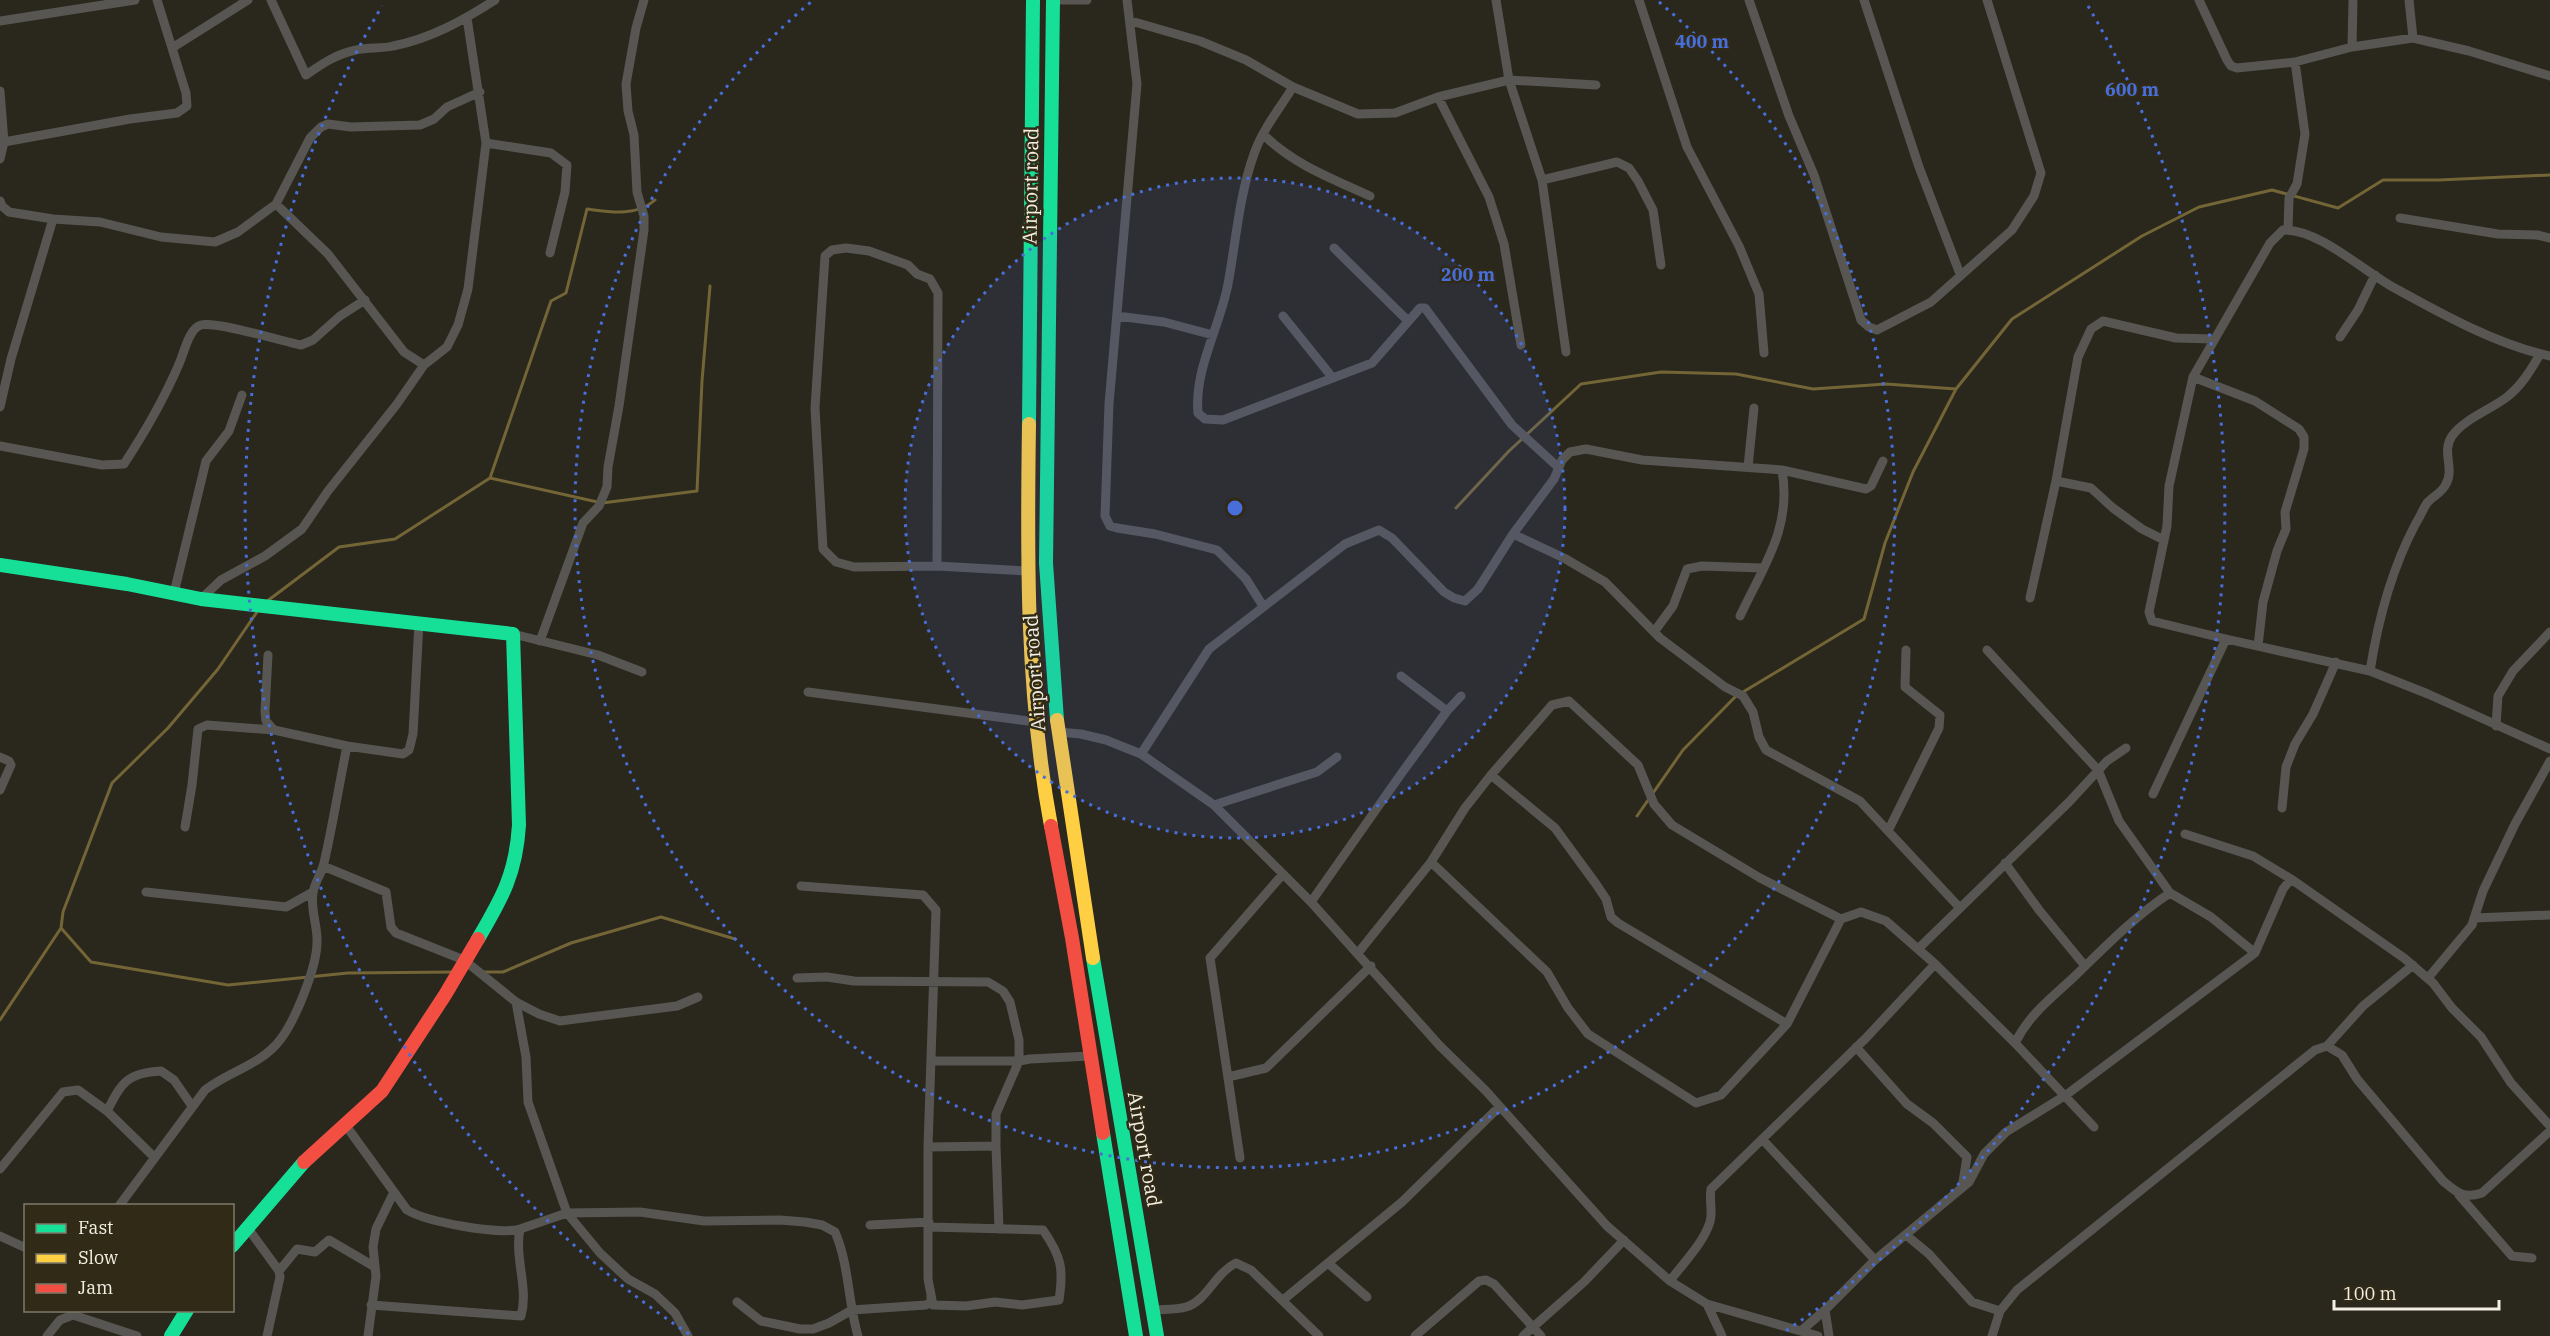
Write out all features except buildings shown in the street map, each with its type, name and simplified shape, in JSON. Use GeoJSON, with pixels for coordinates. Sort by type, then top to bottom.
{"type":"FeatureCollection","features":[{"type":"Feature","properties":{"kind":"main road","name":"Airport road"},"geometry":{"type":"LineString","coordinates":[[1033,0],[1027,571],[1036,722],[1043,783],[1072,938],[1136,1336]]}},
{"type":"Feature","properties":{"kind":"main road","name":"Airport road"},"geometry":{"type":"LineString","coordinates":[[1053,0],[1046,562],[1058,732],[1096,976],[1157,1336]]}},
{"type":"Feature","properties":{"kind":"main road"},"geometry":{"type":"LineString","coordinates":[[1030,242],[1049,242]]}},
{"type":"Feature","properties":{"kind":"main road"},"geometry":{"type":"LineString","coordinates":[[0,565],[127,584],[201,599],[513,634],[519,825],[517,854],[505,892],[445,995],[382,1091],[310,1155],[234,1243]]}},
{"type":"Feature","properties":{"kind":"main road"},"geometry":{"type":"LineString","coordinates":[[1072,938],[1091,936]]}},
{"type":"Feature","properties":{"kind":"main road"},"geometry":{"type":"LineString","coordinates":[[171,1336],[187,1312]]}},
{"type":"Feature","properties":{"kind":"street"},"geometry":{"type":"LineString","coordinates":[[0,21],[135,0]]}},
{"type":"Feature","properties":{"kind":"street"},"geometry":{"type":"LineString","coordinates":[[4,142],[130,119],[177,113],[187,106],[186,93],[157,0]]}},
{"type":"Feature","properties":{"kind":"street"},"geometry":{"type":"LineString","coordinates":[[172,48],[248,0]]}},
{"type":"Feature","properties":{"kind":"street"},"geometry":{"type":"LineString","coordinates":[[271,0],[306,75],[332,57],[355,50],[393,46],[433,34],[467,18],[495,0]]}},
{"type":"Feature","properties":{"kind":"street"},"geometry":{"type":"LineString","coordinates":[[540,641],[583,523],[599,506],[607,487],[608,467],[644,230],[644,216],[637,192],[634,135],[628,111],[626,84],[636,28],[644,0]]}},
{"type":"Feature","properties":{"kind":"street"},"geometry":{"type":"LineString","coordinates":[[1053,0],[1087,0]]}},
{"type":"Feature","properties":{"kind":"street"},"geometry":{"type":"LineString","coordinates":[[1127,0],[1137,84],[1109,404],[1105,516],[1107,521],[1117,528],[1155,534],[1217,550],[1246,579],[1263,606]]}},
{"type":"Feature","properties":{"kind":"street"},"geometry":{"type":"LineString","coordinates":[[1496,0],[1509,80],[1542,180],[1566,352]]}},
{"type":"Feature","properties":{"kind":"street"},"geometry":{"type":"LineString","coordinates":[[1639,0],[1687,147],[1739,246],[1759,294],[1764,353]]}},
{"type":"Feature","properties":{"kind":"street"},"geometry":{"type":"LineString","coordinates":[[1749,0],[1790,116],[1814,175],[1861,320],[1877,330],[1931,302],[2012,230],[2034,196],[2041,173],[1987,0]]}},
{"type":"Feature","properties":{"kind":"street"},"geometry":{"type":"LineString","coordinates":[[1864,0],[1919,167],[1960,274]]}},
{"type":"Feature","properties":{"kind":"street"},"geometry":{"type":"LineString","coordinates":[[2199,0],[2231,66],[2237,68],[2258,68],[2295,62],[2352,47],[2413,38],[2469,51],[2550,76]]}},
{"type":"Feature","properties":{"kind":"street"},"geometry":{"type":"LineString","coordinates":[[2352,47],[2353,0]]}},
{"type":"Feature","properties":{"kind":"street"},"geometry":{"type":"LineString","coordinates":[[2409,0],[2413,38]]}},
{"type":"Feature","properties":{"kind":"street"},"geometry":{"type":"LineString","coordinates":[[201,599],[221,580],[265,556],[302,530],[328,491],[397,404],[424,365],[447,347],[458,325],[468,290],[486,143],[467,18]]}},
{"type":"Feature","properties":{"kind":"street"},"geometry":{"type":"LineString","coordinates":[[1131,21],[1209,45],[1246,60],[1293,87],[1358,114],[1395,113],[1438,97],[1509,80],[1596,86]]}},
{"type":"Feature","properties":{"kind":"street"},"geometry":{"type":"LineString","coordinates":[[2288,230],[2289,198],[2297,184],[2305,134],[2295,62]]}},
{"type":"Feature","properties":{"kind":"street"},"geometry":{"type":"LineString","coordinates":[[1293,87],[1263,134],[1251,162],[1235,238],[1228,286],[1197,396],[1198,413],[1205,419],[1222,420],[1372,363],[1420,308],[1425,308],[1512,425],[1559,468]]}},
{"type":"Feature","properties":{"kind":"street"},"geometry":{"type":"LineString","coordinates":[[0,91],[4,142],[0,159]]}},
{"type":"Feature","properties":{"kind":"street"},"geometry":{"type":"LineString","coordinates":[[0,201],[9,212],[53,219],[100,222],[161,237],[215,243],[238,232],[276,204],[310,138],[321,127],[328,124],[351,127],[420,125],[434,119],[447,107],[480,92]]}},
{"type":"Feature","properties":{"kind":"street"},"geometry":{"type":"LineString","coordinates":[[1438,97],[1489,197],[1504,244],[1521,345]]}},
{"type":"Feature","properties":{"kind":"street"},"geometry":{"type":"LineString","coordinates":[[1263,134],[1284,152],[1317,172],[1370,196]]}},
{"type":"Feature","properties":{"kind":"street"},"geometry":{"type":"LineString","coordinates":[[486,143],[550,153],[567,165],[565,192],[550,253]]}},
{"type":"Feature","properties":{"kind":"street"},"geometry":{"type":"LineString","coordinates":[[1542,180],[1617,162],[1629,168],[1653,210],[1660,266]]}},
{"type":"Feature","properties":{"kind":"street"},"geometry":{"type":"LineString","coordinates":[[276,204],[328,254],[404,352],[424,365]]}},
{"type":"Feature","properties":{"kind":"street"},"geometry":{"type":"LineString","coordinates":[[2400,218],[2498,234],[2550,238]]}},
{"type":"Feature","properties":{"kind":"street"},"geometry":{"type":"LineString","coordinates":[[0,407],[11,359],[53,219]]}},
{"type":"Feature","properties":{"kind":"street"},"geometry":{"type":"LineString","coordinates":[[2370,671],[2385,602],[2407,541],[2427,503],[2441,492],[2447,483],[2451,469],[2446,457],[2452,436],[2472,419],[2507,397],[2524,382],[2545,355],[2486,334],[2417,300],[2321,242],[2295,230],[2283,230],[2270,243],[2193,377],[2169,486],[2167,526],[2149,612],[2150,618],[2152,621],[2226,639],[2370,671],[2428,694],[2550,749]]}},
{"type":"Feature","properties":{"kind":"street"},"geometry":{"type":"LineString","coordinates":[[937,566],[938,293],[930,279],[917,274],[908,265],[868,250],[846,248],[832,250],[825,256],[815,408],[823,549],[836,562],[854,567],[937,566],[1027,571]]}},
{"type":"Feature","properties":{"kind":"street"},"geometry":{"type":"LineString","coordinates":[[1334,248],[1408,321]]}},
{"type":"Feature","properties":{"kind":"street"},"geometry":{"type":"LineString","coordinates":[[2340,337],[2358,310],[2375,275]]}},
{"type":"Feature","properties":{"kind":"street"},"geometry":{"type":"LineString","coordinates":[[0,446],[102,465],[124,464],[147,430],[194,330],[201,325],[221,326],[301,345],[313,340],[340,316],[365,300]]}},
{"type":"Feature","properties":{"kind":"street"},"geometry":{"type":"LineString","coordinates":[[1117,316],[1164,322],[1213,335]]}},
{"type":"Feature","properties":{"kind":"street"},"geometry":{"type":"LineString","coordinates":[[1283,316],[1332,377]]}},
{"type":"Feature","properties":{"kind":"street"},"geometry":{"type":"LineString","coordinates":[[2030,598],[2056,481],[2078,357],[2091,329],[2103,321],[2176,338],[2214,339]]}},
{"type":"Feature","properties":{"kind":"street"},"geometry":{"type":"LineString","coordinates":[[2193,377],[2255,401],[2299,429],[2304,437],[2304,449],[2285,512],[2286,528],[2263,602],[2258,646]]}},
{"type":"Feature","properties":{"kind":"street"},"geometry":{"type":"LineString","coordinates":[[174,593],[206,460],[228,431],[242,394]]}},
{"type":"Feature","properties":{"kind":"street"},"geometry":{"type":"LineString","coordinates":[[1748,467],[1754,408]]}},
{"type":"Feature","properties":{"kind":"street"},"geometry":{"type":"LineString","coordinates":[[1141,754],[1209,649],[1345,544],[1379,530],[1392,538],[1444,592],[1466,601],[1478,589],[1570,452],[1586,449],[1642,460],[1782,470],[1866,489],[1871,486],[1883,461]]}},
{"type":"Feature","properties":{"kind":"street"},"geometry":{"type":"LineString","coordinates":[[1740,616],[1771,553],[1784,518],[1786,490],[1782,470]]}},
{"type":"Feature","properties":{"kind":"street"},"geometry":{"type":"LineString","coordinates":[[2056,481],[2091,488],[2113,508],[2142,529],[2164,540]]}},
{"type":"Feature","properties":{"kind":"street"},"geometry":{"type":"LineString","coordinates":[[1514,534],[1564,558],[1605,582],[1654,632],[1725,687],[1743,696],[1753,712],[1759,737],[1767,750],[1860,801],[1959,907]]}},
{"type":"Feature","properties":{"kind":"street"},"geometry":{"type":"LineString","coordinates":[[1654,632],[1673,606],[1687,569],[1702,566],[1762,568]]}},
{"type":"Feature","properties":{"kind":"street"},"geometry":{"type":"LineString","coordinates":[[184,827],[192,784],[198,729],[207,724],[274,730],[347,746],[402,754],[409,750],[413,734],[419,622]]}},
{"type":"Feature","properties":{"kind":"street"},"geometry":{"type":"LineString","coordinates":[[2496,726],[2498,696],[2513,671],[2550,632]]}},
{"type":"Feature","properties":{"kind":"street"},"geometry":{"type":"LineString","coordinates":[[513,634],[598,655],[642,672]]}},
{"type":"Feature","properties":{"kind":"street"},"geometry":{"type":"LineString","coordinates":[[2153,794],[2226,639]]}},
{"type":"Feature","properties":{"kind":"street"},"geometry":{"type":"LineString","coordinates":[[1888,831],[1939,728],[1940,715],[1905,687],[1906,650]]}},
{"type":"Feature","properties":{"kind":"street"},"geometry":{"type":"LineString","coordinates":[[1987,650],[2098,770],[2118,821],[2170,893],[2211,917],[2255,953]]}},
{"type":"Feature","properties":{"kind":"street"},"geometry":{"type":"LineString","coordinates":[[268,655],[264,711],[266,721],[274,730]]}},
{"type":"Feature","properties":{"kind":"street"},"geometry":{"type":"LineString","coordinates":[[2282,808],[2286,767],[2336,662]]}},
{"type":"Feature","properties":{"kind":"street"},"geometry":{"type":"LineString","coordinates":[[1401,676],[1447,711]]}},
{"type":"Feature","properties":{"kind":"street"},"geometry":{"type":"LineString","coordinates":[[808,692],[1036,722]]}},
{"type":"Feature","properties":{"kind":"street"},"geometry":{"type":"LineString","coordinates":[[1311,902],[1447,711],[1461,696]]}},
{"type":"Feature","properties":{"kind":"street"},"geometry":{"type":"LineString","coordinates":[[1358,953],[1431,862],[1465,808],[1491,775],[1552,705],[1569,701],[1638,765],[1654,804],[1672,825],[1760,878],[1840,919]]}},
{"type":"Feature","properties":{"kind":"street"},"geometry":{"type":"LineString","coordinates":[[1058,732],[1081,734],[1106,740],[1141,754],[1214,805],[1371,966],[1440,1046],[1607,1226],[1670,1281],[1707,1304],[1818,1336]]}},
{"type":"Feature","properties":{"kind":"street"},"geometry":{"type":"LineString","coordinates":[[121,1204],[205,1089],[218,1080],[251,1065],[280,1040],[313,970],[318,941],[314,927],[313,892],[323,866],[347,746]]}},
{"type":"Feature","properties":{"kind":"street"},"geometry":{"type":"LineString","coordinates":[[1918,950],[1959,907],[2069,802],[2107,761],[2126,748]]}},
{"type":"Feature","properties":{"kind":"street"},"geometry":{"type":"LineString","coordinates":[[0,757],[9,761],[11,765],[0,790]]}},
{"type":"Feature","properties":{"kind":"street"},"geometry":{"type":"LineString","coordinates":[[1214,805],[1317,772],[1337,757]]}},
{"type":"Feature","properties":{"kind":"street"},"geometry":{"type":"LineString","coordinates":[[2428,978],[2472,925],[2483,891],[2510,833],[2550,761]]}},
{"type":"Feature","properties":{"kind":"street"},"geometry":{"type":"LineString","coordinates":[[1491,775],[1555,828],[1601,892],[1611,917],[1618,923],[1787,1024]]}},
{"type":"Feature","properties":{"kind":"street"},"geometry":{"type":"LineString","coordinates":[[2185,834],[2253,856],[2291,879],[2413,965],[2428,978],[2481,1037],[2511,1083],[2550,1126]]}},
{"type":"Feature","properties":{"kind":"street"},"geometry":{"type":"LineString","coordinates":[[1431,862],[1547,972],[1568,1008],[1588,1034],[1696,1103],[1721,1095],[1787,1024],[1840,919],[1861,912],[1886,921],[1935,964],[2015,1042],[2094,1127]]}},
{"type":"Feature","properties":{"kind":"street"},"geometry":{"type":"LineString","coordinates":[[2005,863],[2039,910],[2085,966]]}},
{"type":"Feature","properties":{"kind":"street"},"geometry":{"type":"LineString","coordinates":[[323,866],[386,891],[391,927],[396,933],[464,960],[516,1002],[539,1014],[560,1021],[677,1006],[698,997]]}},
{"type":"Feature","properties":{"kind":"street"},"geometry":{"type":"LineString","coordinates":[[1240,1158],[1210,958],[1283,874]]}},
{"type":"Feature","properties":{"kind":"street"},"geometry":{"type":"LineString","coordinates":[[1801,1331],[1875,1260],[1969,1182],[1984,1154],[2006,1132],[2066,1095],[2255,953],[2283,889],[2291,879]]}},
{"type":"Feature","properties":{"kind":"street"},"geometry":{"type":"LineString","coordinates":[[801,886],[923,896],[936,910],[928,1147],[929,1225],[928,1279],[933,1305],[966,1306],[995,1302],[1022,1305],[1059,1300],[1061,1285],[1058,1252],[1043,1230],[929,1225],[870,1225]]}},
{"type":"Feature","properties":{"kind":"street"},"geometry":{"type":"LineString","coordinates":[[146,892],[286,907],[313,892]]}},
{"type":"Feature","properties":{"kind":"street"},"geometry":{"type":"LineString","coordinates":[[2015,1042],[2037,1009],[2140,914],[2170,893]]}},
{"type":"Feature","properties":{"kind":"street"},"geometry":{"type":"LineString","coordinates":[[2474,918],[2550,915]]}},
{"type":"Feature","properties":{"kind":"street"},"geometry":{"type":"LineString","coordinates":[[1670,1281],[1706,1232],[1711,1219],[1709,1201],[1711,1190],[1856,1047],[1935,964]]}},
{"type":"Feature","properties":{"kind":"street"},"geometry":{"type":"LineString","coordinates":[[1992,1336],[2000,1311],[2017,1290],[2315,1050],[2327,1046],[2363,1006],[2413,965]]}},
{"type":"Feature","properties":{"kind":"street"},"geometry":{"type":"LineString","coordinates":[[1228,1077],[1266,1068],[1371,966]]}},
{"type":"Feature","properties":{"kind":"street"},"geometry":{"type":"LineString","coordinates":[[797,978],[827,977],[854,981],[988,982],[1003,991],[1010,1002],[1019,1040],[1019,1061],[996,1114],[999,1229]]}},
{"type":"Feature","properties":{"kind":"street"},"geometry":{"type":"LineString","coordinates":[[516,1002],[526,1057],[528,1102],[567,1214],[600,1253],[621,1272],[656,1294],[675,1313],[688,1336]]}},
{"type":"Feature","properties":{"kind":"street"},"geometry":{"type":"LineString","coordinates":[[2327,1046],[2342,1055],[2357,1079],[2443,1181],[2459,1195],[2512,1256],[2532,1258]]}},
{"type":"Feature","properties":{"kind":"street"},"geometry":{"type":"LineString","coordinates":[[1856,1047],[1907,1104],[1933,1123],[1966,1157],[1962,1188]]}},
{"type":"Feature","properties":{"kind":"street"},"geometry":{"type":"LineString","coordinates":[[931,1060],[1019,1061],[1090,1056]]}},
{"type":"Feature","properties":{"kind":"street"},"geometry":{"type":"LineString","coordinates":[[106,1111],[119,1088],[138,1072],[150,1071],[161,1071],[174,1080],[192,1106]]}},
{"type":"Feature","properties":{"kind":"street"},"geometry":{"type":"LineString","coordinates":[[0,1169],[63,1092],[78,1090],[106,1111],[154,1157]]}},
{"type":"Feature","properties":{"kind":"street"},"geometry":{"type":"LineString","coordinates":[[1283,1300],[1402,1202],[1499,1107]]}},
{"type":"Feature","properties":{"kind":"street"},"geometry":{"type":"LineString","coordinates":[[344,1123],[407,1210],[419,1217],[497,1231],[520,1229],[567,1214],[640,1212],[704,1221],[780,1220],[822,1225],[835,1232],[841,1245],[858,1336]]}},
{"type":"Feature","properties":{"kind":"street"},"geometry":{"type":"LineString","coordinates":[[2459,1195],[2470,1197],[2482,1193],[2550,1131]]}},
{"type":"Feature","properties":{"kind":"street"},"geometry":{"type":"LineString","coordinates":[[1762,1139],[1875,1260]]}},
{"type":"Feature","properties":{"kind":"street"},"geometry":{"type":"LineString","coordinates":[[928,1147],[996,1146]]}},
{"type":"Feature","properties":{"kind":"street"},"geometry":{"type":"LineString","coordinates":[[0,1152],[8,1158]]}},
{"type":"Feature","properties":{"kind":"street"},"geometry":{"type":"LineString","coordinates":[[368,1336],[375,1267],[376,1229],[394,1192]]}},
{"type":"Feature","properties":{"kind":"street"},"geometry":{"type":"LineString","coordinates":[[247,1227],[279,1271]]}},
{"type":"Feature","properties":{"kind":"street"},"geometry":{"type":"LineString","coordinates":[[371,1305],[521,1316],[522,1294],[517,1242],[520,1229]]}},
{"type":"Feature","properties":{"kind":"street"},"geometry":{"type":"LineString","coordinates":[[1906,1235],[1929,1254],[1972,1302],[2000,1311]]}},
{"type":"Feature","properties":{"kind":"street"},"geometry":{"type":"LineString","coordinates":[[0,1236],[24,1247]]}},
{"type":"Feature","properties":{"kind":"street"},"geometry":{"type":"LineString","coordinates":[[267,1336],[279,1271],[297,1250],[315,1252],[328,1240],[375,1267]]}},
{"type":"Feature","properties":{"kind":"street"},"geometry":{"type":"LineString","coordinates":[[1523,1336],[1584,1282],[1624,1240]]}},
{"type":"Feature","properties":{"kind":"street"},"geometry":{"type":"LineString","coordinates":[[1153,1310],[1188,1307],[1203,1296],[1224,1269],[1236,1263],[1251,1270],[1319,1336]]}},
{"type":"Feature","properties":{"kind":"street"},"geometry":{"type":"LineString","coordinates":[[1328,1263],[1367,1298]]}},
{"type":"Feature","properties":{"kind":"street"},"geometry":{"type":"LineString","coordinates":[[1414,1336],[1479,1281],[1486,1280],[1494,1284],[1541,1336]]}},
{"type":"Feature","properties":{"kind":"street"},"geometry":{"type":"LineString","coordinates":[[737,1302],[761,1321],[800,1329],[821,1326],[852,1310],[926,1305],[931,1302],[931,1296]]}},
{"type":"Feature","properties":{"kind":"street"},"geometry":{"type":"LineString","coordinates":[[1707,1304],[1722,1336]]}},
{"type":"Feature","properties":{"kind":"street"},"geometry":{"type":"LineString","coordinates":[[1825,1310],[1828,1336]]}},
{"type":"Feature","properties":{"kind":"street"},"geometry":{"type":"LineString","coordinates":[[47,1336],[62,1315],[82,1316],[137,1336]]}},
{"type":"Feature","properties":{"kind":"waterway"},"geometry":{"type":"LineString","coordinates":[[1743,692],[1864,619],[1885,543],[1913,472],[1956,389],[2012,319],[2142,236],[2199,207],[2272,190],[2338,208],[2383,180],[2550,175]]}},
{"type":"Feature","properties":{"kind":"waterway"},"geometry":{"type":"LineString","coordinates":[[490,478],[551,301],[566,293],[587,209],[631,211],[640,209],[655,200]]}},
{"type":"Feature","properties":{"kind":"waterway"},"geometry":{"type":"LineString","coordinates":[[266,602],[339,547],[395,539],[490,478],[602,503],[697,491],[702,381],[710,286]]}},
{"type":"Feature","properties":{"kind":"waterway"},"geometry":{"type":"LineString","coordinates":[[1456,508],[1509,451],[1581,384],[1661,372],[1736,374],[1813,389],[1886,384],[1956,389]]}},
{"type":"Feature","properties":{"kind":"waterway"},"geometry":{"type":"LineString","coordinates":[[61,928],[63,912],[112,783],[168,728],[218,669],[259,609]]}},
{"type":"Feature","properties":{"kind":"waterway"},"geometry":{"type":"LineString","coordinates":[[1637,816],[1683,750],[1737,695]]}},
{"type":"Feature","properties":{"kind":"waterway"},"geometry":{"type":"LineString","coordinates":[[482,972],[503,972],[571,943],[661,917],[735,939]]}},
{"type":"Feature","properties":{"kind":"waterway"},"geometry":{"type":"LineString","coordinates":[[0,1020],[61,928],[91,962],[228,985],[348,973],[455,972]]}},
{"type":"Feature","properties":{"kind":"traffic: fast"},"geometry":{"type":"LineString","coordinates":[[1029,424],[1033,0]]}},
{"type":"Feature","properties":{"kind":"traffic: fast"},"geometry":{"type":"LineString","coordinates":[[1053,0],[1046,563],[1057,720]]}},
{"type":"Feature","properties":{"kind":"traffic: fast"},"geometry":{"type":"LineString","coordinates":[[0,565],[127,584],[201,599],[513,634],[519,825],[511,872],[494,911],[478,939]]}},
{"type":"Feature","properties":{"kind":"traffic: fast"},"geometry":{"type":"LineString","coordinates":[[1093,958],[1157,1336]]}},
{"type":"Feature","properties":{"kind":"traffic: fast"},"geometry":{"type":"LineString","coordinates":[[1103,1133],[1136,1336]]}},
{"type":"Feature","properties":{"kind":"traffic: fast"},"geometry":{"type":"LineString","coordinates":[[234,1244],[304,1162]]}},
{"type":"Feature","properties":{"kind":"traffic: fast"},"geometry":{"type":"LineString","coordinates":[[171,1336],[186,1312]]}},
{"type":"Feature","properties":{"kind":"traffic: slow"},"geometry":{"type":"LineString","coordinates":[[1029,424],[1030,625],[1037,726],[1051,826]]}},
{"type":"Feature","properties":{"kind":"traffic: slow"},"geometry":{"type":"LineString","coordinates":[[1057,720],[1093,958]]}},
{"type":"Feature","properties":{"kind":"traffic: jam"},"geometry":{"type":"LineString","coordinates":[[1051,826],[1072,938],[1103,1133]]}},
{"type":"Feature","properties":{"kind":"traffic: jam"},"geometry":{"type":"LineString","coordinates":[[304,1162],[382,1091],[445,995],[478,939]]}}]}
